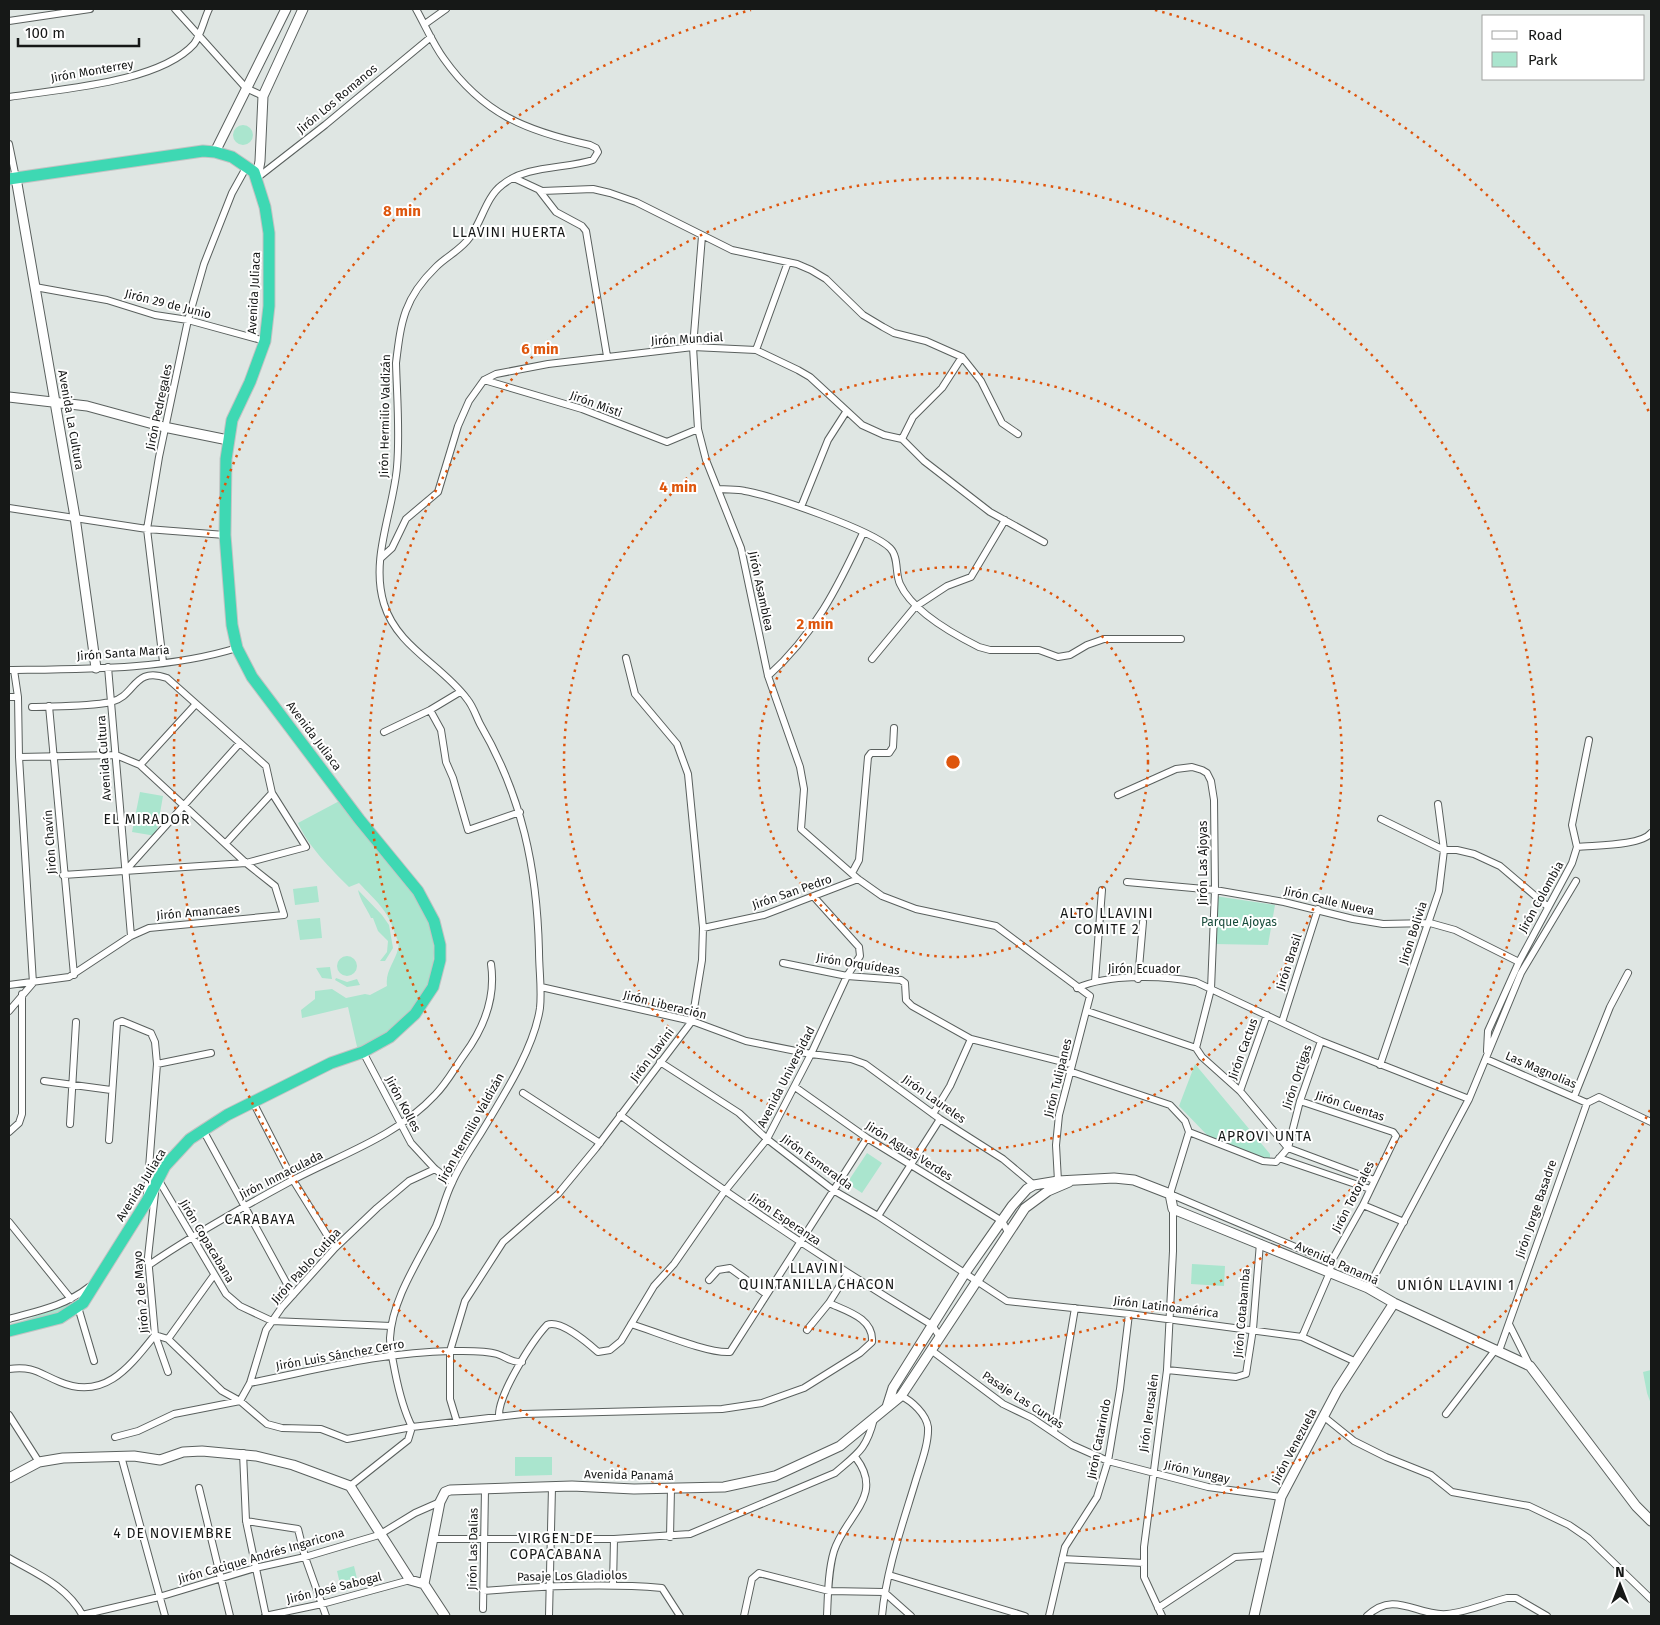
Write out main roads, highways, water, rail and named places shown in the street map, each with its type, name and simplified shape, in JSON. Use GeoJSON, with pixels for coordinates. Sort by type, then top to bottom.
{"type":"FeatureCollection","features":[{"type":"Feature","properties":{"kind":"highway","name":"Avenida Juliaca"},"geometry":{"type":"LineString","coordinates":[[9,1331],[60,1318],[74,1303],[89,1296],[173,1157],[203,1130],[253,1102],[331,1063],[363,1052],[399,1030],[415,1014],[433,987],[440,960],[440,945],[434,920],[418,891],[359,819],[252,677],[237,648],[232,625],[224,495],[228,440],[232,420],[250,382],[265,340],[269,306],[269,233],[257,178],[247,166],[232,157],[215,152],[190,151],[12,178]]}},
{"type":"Feature","properties":{"kind":"district","name":"LLAVINI HUERTA"},"geometry":{"type":"Point","coordinates":[509,232]}},
{"type":"Feature","properties":{"kind":"district","name":"EL MIRADOR"},"geometry":{"type":"Point","coordinates":[147,819]}},
{"type":"Feature","properties":{"kind":"district","name":"ALTO LLAVINI COMITE 2"},"geometry":{"type":"Point","coordinates":[1107,922]}},
{"type":"Feature","properties":{"kind":"district","name":"APROVI UNTA"},"geometry":{"type":"Point","coordinates":[1265,1136]}},
{"type":"Feature","properties":{"kind":"district","name":"CARABAYA"},"geometry":{"type":"Point","coordinates":[260,1219]}},
{"type":"Feature","properties":{"kind":"district","name":"LLAVINI QUINTANILLA CHACON"},"geometry":{"type":"Point","coordinates":[817,1276]}},
{"type":"Feature","properties":{"kind":"district","name":"UNIÓN LLAVINI 1"},"geometry":{"type":"Point","coordinates":[1456,1285]}},
{"type":"Feature","properties":{"kind":"district","name":"4 DE NOVIEMBRE"},"geometry":{"type":"Point","coordinates":[173,1533]}},
{"type":"Feature","properties":{"kind":"district","name":"VIRGEN DE COPACABANA"},"geometry":{"type":"Point","coordinates":[556,1546]}},
{"type":"Feature","properties":{"kind":"park label","name":"Parque Ajoyas"},"geometry":{"type":"Point","coordinates":[1239,922]}}]}
